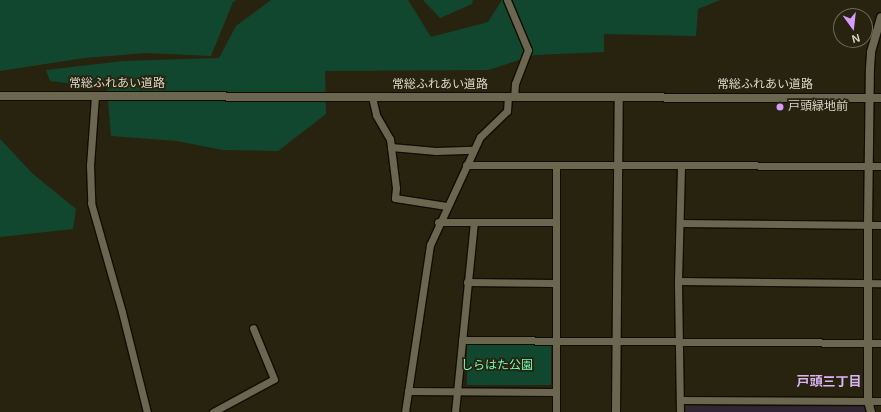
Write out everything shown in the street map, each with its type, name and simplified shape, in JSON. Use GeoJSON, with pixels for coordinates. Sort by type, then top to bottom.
{"type":"FeatureCollection","features":[{"type":"Feature","properties":{"kind":"street"},"geometry":{"type":"LineString","coordinates":[[405,412],[429,253],[438,222],[480,137],[508,111],[515,84],[528,50],[507,0]]}},
{"type":"Feature","properties":{"kind":"street"},"geometry":{"type":"LineString","coordinates":[[871,412],[868,401],[868,225],[871,52],[879,32],[881,17]]}},
{"type":"Feature","properties":{"kind":"street","name":"常総ふれあい道路"},"geometry":{"type":"LineString","coordinates":[[0,96],[619,96],[881,98]]}},
{"type":"Feature","properties":{"kind":"street"},"geometry":{"type":"LineString","coordinates":[[95,96],[90,173],[91,203],[122,312],[147,412]]}},
{"type":"Feature","properties":{"kind":"street"},"geometry":{"type":"LineString","coordinates":[[616,412],[615,340],[619,96]]}},
{"type":"Feature","properties":{"kind":"street"},"geometry":{"type":"LineString","coordinates":[[372,97],[376,115],[391,147],[396,188],[395,198],[446,206]]}},
{"type":"Feature","properties":{"kind":"street"},"geometry":{"type":"LineString","coordinates":[[391,147],[436,150],[473,150]]}},
{"type":"Feature","properties":{"kind":"street"},"geometry":{"type":"LineString","coordinates":[[466,164],[556,166],[881,166]]}},
{"type":"Feature","properties":{"kind":"street"},"geometry":{"type":"LineString","coordinates":[[556,166],[554,283],[556,412]]}},
{"type":"Feature","properties":{"kind":"street"},"geometry":{"type":"LineString","coordinates":[[680,412],[678,281],[681,166]]}},
{"type":"Feature","properties":{"kind":"street"},"geometry":{"type":"LineString","coordinates":[[438,222],[556,222]]}},
{"type":"Feature","properties":{"kind":"street"},"geometry":{"type":"LineString","coordinates":[[455,412],[474,222]]}},
{"type":"Feature","properties":{"kind":"street"},"geometry":{"type":"LineString","coordinates":[[680,223],[881,226]]}},
{"type":"Feature","properties":{"kind":"street"},"geometry":{"type":"LineString","coordinates":[[678,281],[881,283]]}},
{"type":"Feature","properties":{"kind":"street"},"geometry":{"type":"LineString","coordinates":[[467,282],[554,283]]}},
{"type":"Feature","properties":{"kind":"street"},"geometry":{"type":"LineString","coordinates":[[213,412],[274,379],[253,328]]}},
{"type":"Feature","properties":{"kind":"street"},"geometry":{"type":"LineString","coordinates":[[462,340],[881,342]]}},
{"type":"Feature","properties":{"kind":"street"},"geometry":{"type":"LineString","coordinates":[[408,391],[556,392]]}},
{"type":"Feature","properties":{"kind":"street"},"geometry":{"type":"LineString","coordinates":[[680,400],[881,401]]}},
{"type":"Feature","properties":{"kind":"shaded area"},"geometry":{"type":"Polygon","coordinates":[[[686,406],[865,407],[866,412],[686,412],[686,406]]]}},
{"type":"Feature","properties":{"kind":"green space"},"geometry":{"type":"Polygon","coordinates":[[[0,0],[237,0],[233,2],[211,56],[146,53],[84,58],[0,71],[0,0]]]}},
{"type":"Feature","properties":{"kind":"green space"},"geometry":{"type":"Polygon","coordinates":[[[271,0],[408,0],[431,37],[488,22],[502,0],[720,0],[698,9],[696,36],[604,34],[604,52],[535,55],[488,70],[325,71],[326,114],[278,151],[223,150],[177,141],[111,136],[107,88],[50,81],[46,70],[123,61],[219,58],[236,26],[271,0]]]}},
{"type":"Feature","properties":{"kind":"green space"},"geometry":{"type":"Polygon","coordinates":[[[423,0],[473,0],[472,4],[440,18],[423,0]]]}},
{"type":"Feature","properties":{"kind":"green space"},"geometry":{"type":"Polygon","coordinates":[[[0,139],[33,174],[76,209],[73,229],[0,237],[0,139]]]}},
{"type":"Feature","properties":{"kind":"green space","name":"しらはた公園"},"geometry":{"type":"Polygon","coordinates":[[[467,345],[551,345],[551,385],[467,385],[467,345]]]}},
{"type":"Feature","properties":{"kind":"place","name":"戸頭緑地前"},"geometry":{"type":"Point","coordinates":[780,107]}},
{"type":"Feature","properties":{"kind":"district","name":"戸頭三丁目"},"geometry":{"type":"Point","coordinates":[829,382]}}]}
